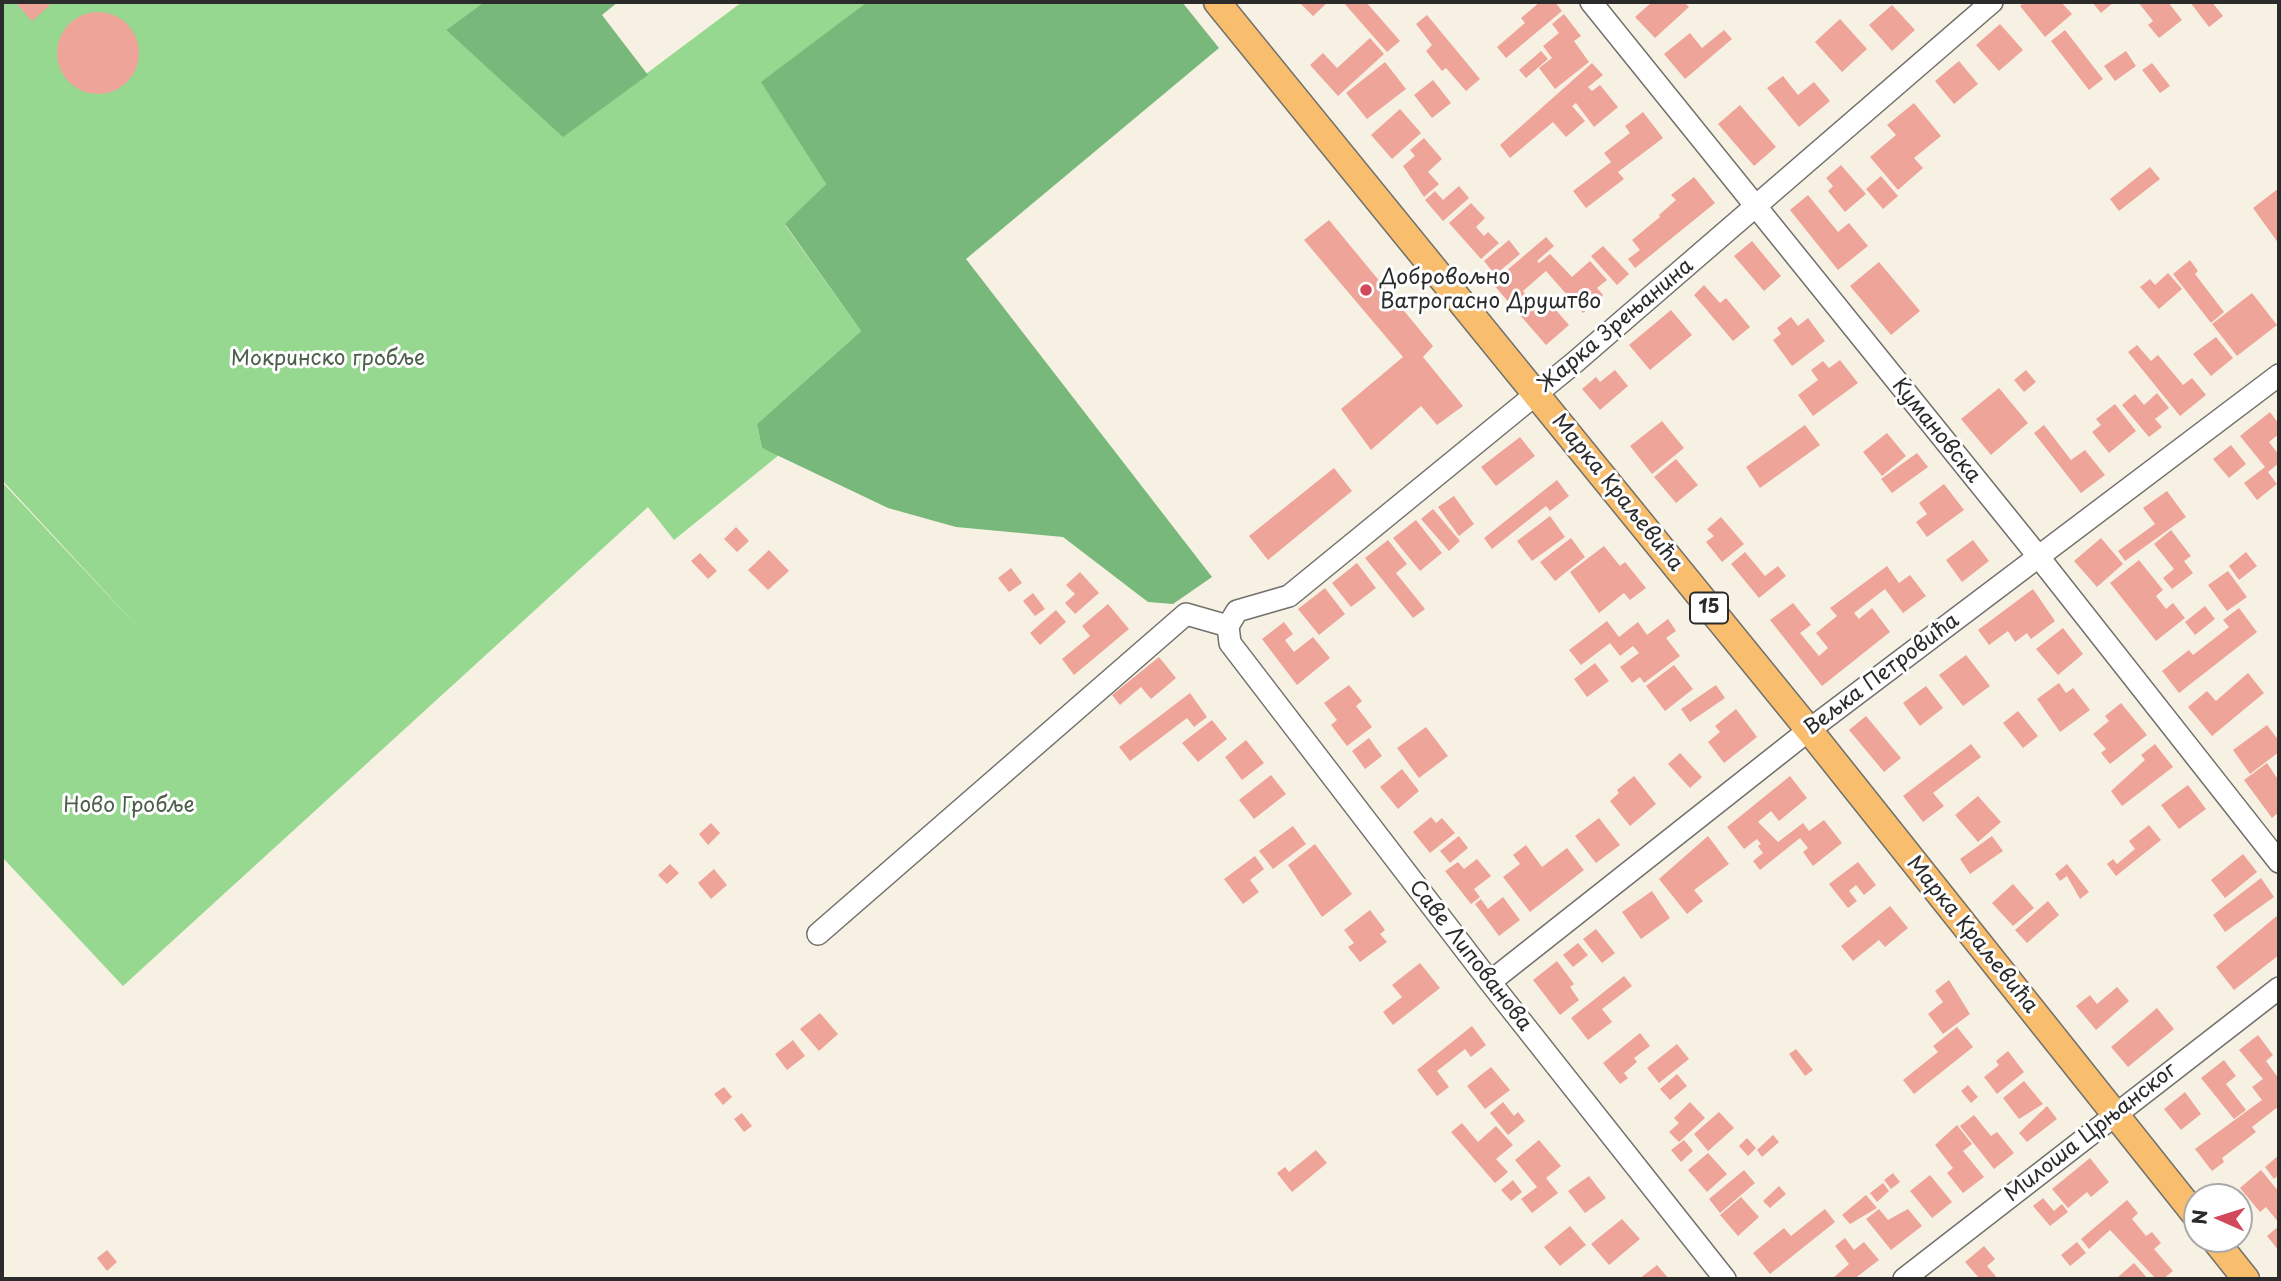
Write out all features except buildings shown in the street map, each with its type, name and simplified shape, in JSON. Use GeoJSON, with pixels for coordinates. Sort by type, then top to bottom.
{"type":"FeatureCollection","features":[{"type":"Feature","properties":{"kind":"main road","name":"Марка Краљевића"},"geometry":{"type":"LineString","coordinates":[[1227,5],[2183,1199]]}},
{"type":"Feature","properties":{"kind":"main road"},"geometry":{"type":"LineString","coordinates":[[2225,1253],[2246,1279]]}},
{"type":"Feature","properties":{"kind":"street","name":"Кумановска"},"geometry":{"type":"LineString","coordinates":[[1591,2],[2038,556],[2279,862]]}},
{"type":"Feature","properties":{"kind":"street","name":"Жарка Зрењанина"},"geometry":{"type":"LineString","coordinates":[[1228,626],[1237,611],[1289,596],[1536,394],[1992,2]]}},
{"type":"Feature","properties":{"kind":"street","name":"Вељка Петровића"},"geometry":{"type":"LineString","coordinates":[[1490,982],[1809,730],[2279,374]]}},
{"type":"Feature","properties":{"kind":"street"},"geometry":{"type":"LineString","coordinates":[[818,934],[1186,614],[1228,626]]}},
{"type":"Feature","properties":{"kind":"street","name":"Саве Липованова"},"geometry":{"type":"LineString","coordinates":[[1228,626],[1230,643],[1490,982],[1724,1279]]}},
{"type":"Feature","properties":{"kind":"street","name":"Милоша Црњанског"},"geometry":{"type":"LineString","coordinates":[[1904,1279],[2279,988]]}},
{"type":"Feature","properties":{"kind":"green space","name":"Мокринско гробље"},"geometry":{"type":"Polygon","coordinates":[[[2,2],[484,2],[446,30],[563,136],[742,2],[867,2],[762,82],[826,184],[785,225],[861,331],[757,424],[762,448],[779,455],[674,540],[648,507],[123,986],[2,857],[2,482],[147,637],[2,480],[2,2]]]}},
{"type":"Feature","properties":{"kind":"green space"},"geometry":{"type":"Polygon","coordinates":[[[484,2],[618,2],[602,15],[648,75],[563,137],[446,30],[484,2]]]}},
{"type":"Feature","properties":{"kind":"green space"},"geometry":{"type":"Polygon","coordinates":[[[867,2],[1182,2],[1219,48],[966,259],[1212,577],[1173,604],[1148,602],[1063,537],[956,527],[888,508],[762,448],[757,424],[861,331],[785,224],[826,184],[761,82],[867,2]]]}},
{"type":"Feature","properties":{"kind":"place","name":"Добровољно Ватрогасно Друштво"},"geometry":{"type":"Point","coordinates":[1366,290]}},
{"type":"Feature","properties":{"kind":"park label","name":"Ново Гробље"},"geometry":{"type":"Point","coordinates":[129,806]}}]}
